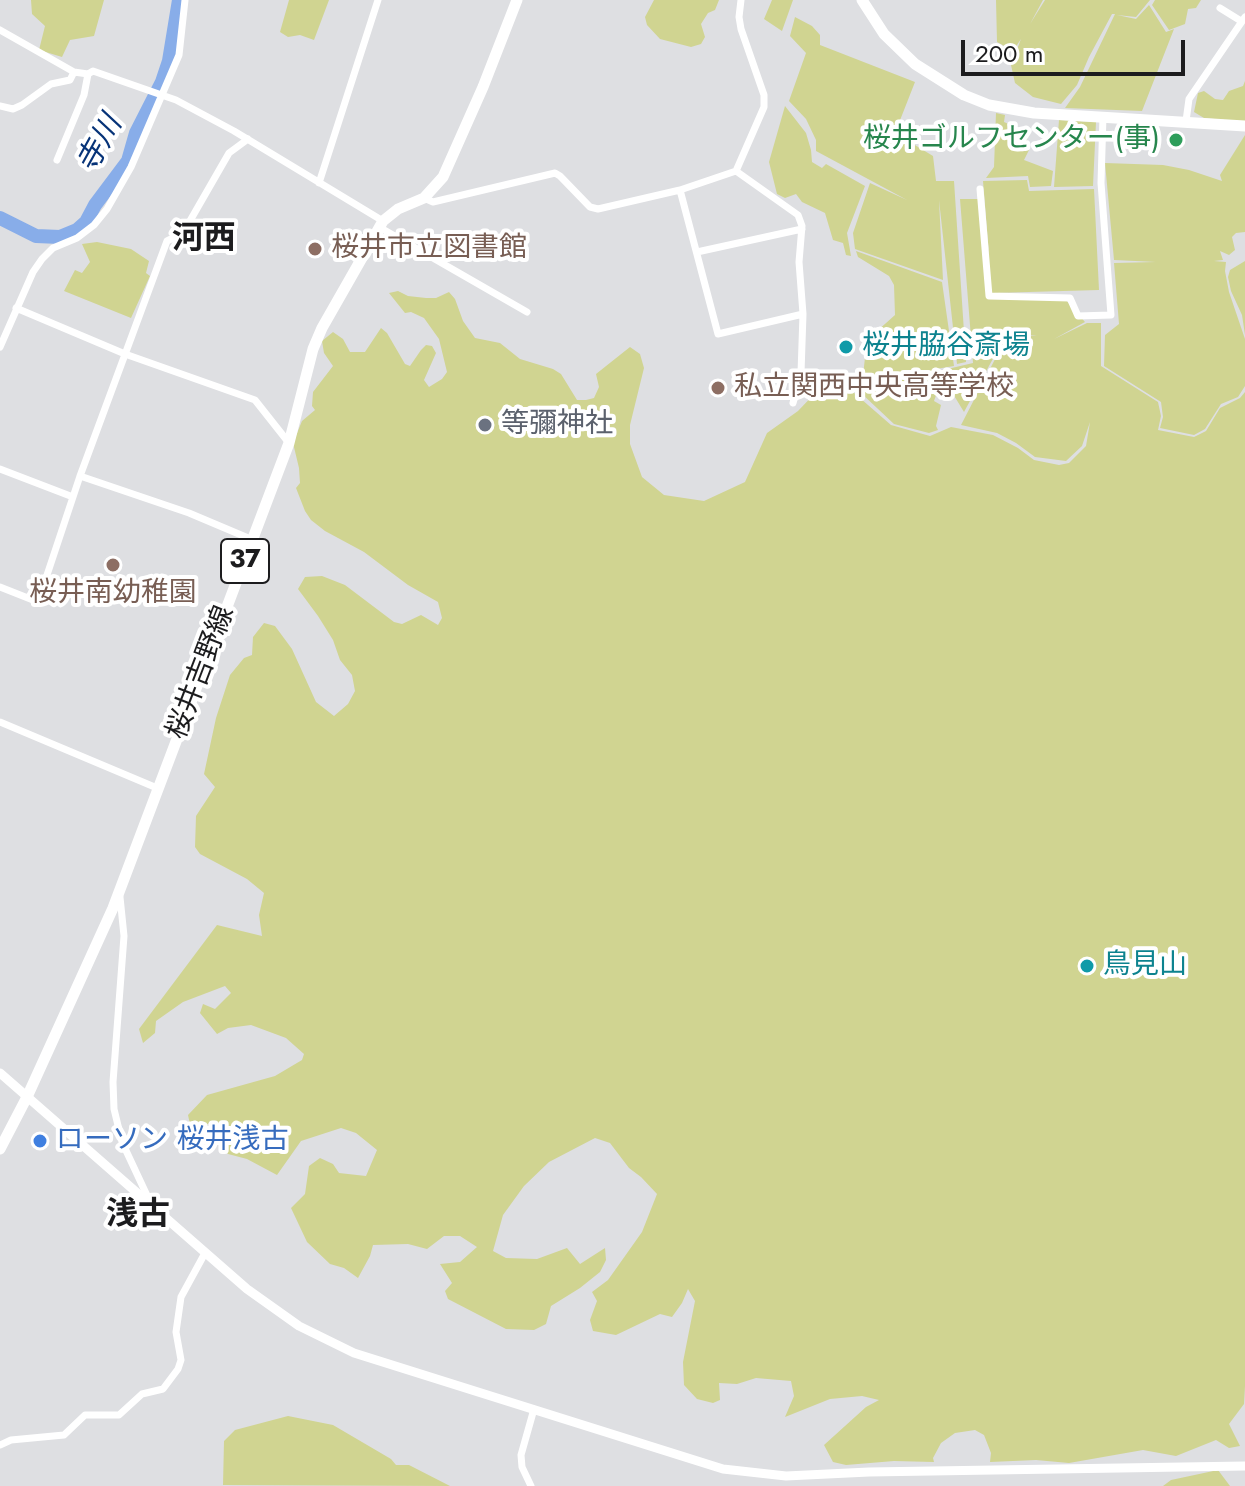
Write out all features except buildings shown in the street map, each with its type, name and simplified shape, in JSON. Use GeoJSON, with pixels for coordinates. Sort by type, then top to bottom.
{"type":"FeatureCollection","features":[{"type":"Feature","properties":{"kind":"main road"},"geometry":{"type":"LineString","coordinates":[[381,224],[398,209],[424,198],[443,177],[517,0]]}},
{"type":"Feature","properties":{"kind":"main road"},"geometry":{"type":"LineString","coordinates":[[862,0],[899,51],[930,76],[989,105],[1020,111],[1245,126]]}},
{"type":"Feature","properties":{"kind":"main road","name":"桜井吉野線"},"geometry":{"type":"LineString","coordinates":[[1,1142],[27,1097],[99,942],[289,443],[313,349],[381,224]]}},
{"type":"Feature","properties":{"kind":"street"},"geometry":{"type":"LineString","coordinates":[[0,347],[42,259],[53,248],[77,238],[94,225],[131,167],[179,55],[185,0]]}},
{"type":"Feature","properties":{"kind":"street"},"geometry":{"type":"LineString","coordinates":[[319,183],[378,0]]}},
{"type":"Feature","properties":{"kind":"street"},"geometry":{"type":"LineString","coordinates":[[424,198],[433,202],[555,173],[582,200],[598,209],[680,190],[736,171],[764,107],[764,95],[741,29],[741,0]]}},
{"type":"Feature","properties":{"kind":"street"},"geometry":{"type":"LineString","coordinates":[[1186,121],[1189,99],[1239,16],[1220,8]]}},
{"type":"Feature","properties":{"kind":"street"},"geometry":{"type":"LineString","coordinates":[[0,30],[74,72],[88,74],[93,71],[161,93],[248,139],[527,312]]}},
{"type":"Feature","properties":{"kind":"street"},"geometry":{"type":"LineString","coordinates":[[0,106],[13,109],[22,105],[51,84],[70,80],[74,72]]}},
{"type":"Feature","properties":{"kind":"street"},"geometry":{"type":"LineString","coordinates":[[57,160],[84,95],[88,74]]}},
{"type":"Feature","properties":{"kind":"street"},"geometry":{"type":"LineString","coordinates":[[980,189],[989,296],[1070,298],[1078,316],[1111,315],[1101,183],[1103,116]]}},
{"type":"Feature","properties":{"kind":"street"},"geometry":{"type":"LineString","coordinates":[[0,587],[38,602],[80,476],[167,241],[183,233],[229,153],[248,139]]}},
{"type":"Feature","properties":{"kind":"street"},"geometry":{"type":"LineString","coordinates":[[736,171],[798,215],[802,229],[799,262],[803,314],[801,373],[793,403]]}},
{"type":"Feature","properties":{"kind":"street"},"geometry":{"type":"LineString","coordinates":[[680,190],[718,334],[803,314]]}},
{"type":"Feature","properties":{"kind":"street"},"geometry":{"type":"LineString","coordinates":[[697,252],[802,229]]}},
{"type":"Feature","properties":{"kind":"street"},"geometry":{"type":"LineString","coordinates":[[16,308],[125,354],[255,400],[289,443]]}},
{"type":"Feature","properties":{"kind":"street"},"geometry":{"type":"LineString","coordinates":[[0,469],[73,497]]}},
{"type":"Feature","properties":{"kind":"street"},"geometry":{"type":"LineString","coordinates":[[80,476],[189,513],[253,540]]}},
{"type":"Feature","properties":{"kind":"street"},"geometry":{"type":"LineString","coordinates":[[0,722],[157,788]]}},
{"type":"Feature","properties":{"kind":"street"},"geometry":{"type":"LineString","coordinates":[[119,890],[124,936],[113,1082],[114,1109],[128,1159],[152,1206]]}},
{"type":"Feature","properties":{"kind":"street"},"geometry":{"type":"LineString","coordinates":[[0,1073],[247,1289],[299,1326],[354,1353],[723,1469],[786,1476],[1245,1466]]}},
{"type":"Feature","properties":{"kind":"street"},"geometry":{"type":"LineString","coordinates":[[0,1445],[11,1440],[64,1435],[85,1415],[119,1415],[142,1394],[163,1389],[181,1360],[176,1332],[181,1297],[205,1253]]}},
{"type":"Feature","properties":{"kind":"street"},"geometry":{"type":"LineString","coordinates":[[531,1486],[522,1467],[521,1455],[534,1409]]}},
{"type":"Feature","properties":{"kind":"green space"},"geometry":{"type":"Polygon","coordinates":[[[31,0],[104,0],[94,36],[70,40],[62,57],[39,50],[45,26],[32,14],[31,0]]]}},
{"type":"Feature","properties":{"kind":"green space"},"geometry":{"type":"Polygon","coordinates":[[[289,0],[329,0],[314,40],[300,35],[288,37],[280,32],[289,0]]]}},
{"type":"Feature","properties":{"kind":"green space"},"geometry":{"type":"Polygon","coordinates":[[[654,0],[719,0],[715,10],[708,13],[701,24],[705,37],[701,44],[691,47],[660,39],[647,25],[645,17],[654,0]]]}},
{"type":"Feature","properties":{"kind":"green space"},"geometry":{"type":"Polygon","coordinates":[[[772,0],[793,0],[782,31],[764,19],[772,0]]]}},
{"type":"Feature","properties":{"kind":"green space"},"geometry":{"type":"Polygon","coordinates":[[[996,0],[1043,0],[1030,24],[1045,0],[1150,0],[1136,17],[1117,15],[1136,19],[1149,5],[1166,32],[1174,29],[1142,111],[1065,108],[1080,87],[1115,14],[1112,14],[1077,85],[1061,104],[1033,97],[1015,83],[1011,65],[1021,39],[1013,51],[997,42],[996,0]]]}},
{"type":"Feature","properties":{"kind":"green space"},"geometry":{"type":"Polygon","coordinates":[[[1155,0],[1201,0],[1196,8],[1188,9],[1185,24],[1169,30],[1152,5],[1155,0]]]}},
{"type":"Feature","properties":{"kind":"green space"},"geometry":{"type":"Polygon","coordinates":[[[795,17],[812,26],[820,35],[820,45],[915,82],[895,133],[933,156],[936,181],[954,181],[966,362],[957,364],[939,200],[943,280],[855,249],[853,233],[870,183],[907,200],[816,151],[816,140],[806,119],[789,101],[806,53],[790,36],[795,17]]]}},
{"type":"Feature","properties":{"kind":"green space"},"geometry":{"type":"Polygon","coordinates":[[[1245,81],[1245,122],[1204,118],[1194,112],[1198,93],[1204,91],[1215,99],[1223,100],[1229,91],[1243,86],[1245,81]]]}},
{"type":"Feature","properties":{"kind":"green space"},"geometry":{"type":"Polygon","coordinates":[[[785,106],[806,133],[812,162],[822,168],[826,164],[865,186],[847,233],[851,256],[846,255],[843,243],[833,240],[825,213],[802,202],[796,194],[785,198],[777,194],[769,162],[785,106]]]}},
{"type":"Feature","properties":{"kind":"green space"},"geometry":{"type":"Polygon","coordinates":[[[996,113],[1005,115],[1004,122],[1030,133],[1024,146],[1029,150],[1024,160],[1053,171],[1051,186],[1030,187],[1028,176],[986,178],[994,167],[996,113]]]}},
{"type":"Feature","properties":{"kind":"green space"},"geometry":{"type":"Polygon","coordinates":[[[1059,120],[1096,122],[1093,186],[1054,187],[1059,120]]]}},
{"type":"Feature","properties":{"kind":"green space"},"geometry":{"type":"Polygon","coordinates":[[[1245,135],[1245,232],[1232,237],[1235,250],[1229,255],[1220,251],[1223,260],[1214,261],[1226,262],[1229,292],[1245,339],[1245,386],[1238,397],[1221,404],[1205,429],[1194,435],[1160,428],[1163,417],[1161,402],[1104,366],[1105,335],[1119,324],[1114,263],[1156,262],[1114,260],[1105,163],[1163,165],[1222,181],[1220,175],[1245,135]]]}},
{"type":"Feature","properties":{"kind":"green space"},"geometry":{"type":"Polygon","coordinates":[[[1027,180],[1029,191],[1094,189],[1099,290],[993,293],[1065,299],[1085,322],[1054,339],[1087,323],[1101,323],[1101,366],[1158,402],[1161,416],[1158,430],[1194,437],[1206,431],[1220,408],[1245,392],[1245,1386],[1244,1404],[1229,1424],[1240,1446],[1229,1448],[1216,1440],[1176,1456],[1143,1450],[1069,1463],[1036,1460],[990,1462],[991,1453],[984,1435],[975,1430],[955,1433],[941,1443],[934,1462],[846,1465],[833,1462],[824,1445],[866,1407],[879,1400],[862,1396],[830,1399],[785,1417],[794,1396],[791,1381],[756,1378],[737,1384],[719,1383],[720,1400],[713,1403],[697,1399],[684,1385],[683,1362],[695,1301],[688,1289],[672,1317],[660,1314],[616,1335],[593,1331],[590,1320],[597,1301],[592,1292],[608,1280],[642,1232],[657,1194],[629,1168],[610,1143],[595,1138],[549,1162],[524,1186],[503,1215],[493,1251],[506,1258],[537,1259],[567,1248],[580,1264],[605,1248],[606,1260],[600,1272],[551,1306],[546,1324],[534,1330],[506,1329],[448,1299],[445,1291],[452,1283],[440,1264],[460,1262],[477,1247],[460,1236],[444,1236],[427,1249],[408,1244],[373,1245],[358,1278],[344,1268],[330,1264],[307,1242],[291,1208],[305,1194],[309,1166],[320,1158],[333,1164],[339,1173],[366,1176],[377,1150],[356,1133],[341,1128],[301,1141],[277,1175],[247,1159],[228,1154],[220,1146],[222,1133],[219,1124],[209,1123],[199,1132],[191,1129],[188,1115],[207,1095],[275,1076],[302,1060],[304,1054],[286,1038],[251,1025],[228,1028],[217,1034],[200,1013],[203,1004],[215,1009],[231,993],[225,986],[183,1002],[156,1021],[155,1033],[143,1043],[139,1029],[217,925],[262,936],[259,915],[264,893],[247,879],[200,854],[195,847],[196,816],[215,787],[204,774],[216,718],[230,675],[244,658],[252,655],[253,637],[264,623],[275,626],[292,649],[316,702],[334,716],[348,704],[355,691],[352,675],[340,660],[333,640],[318,616],[298,589],[305,577],[322,576],[345,585],[394,622],[402,624],[421,615],[438,625],[442,618],[438,602],[408,585],[364,552],[325,531],[305,511],[296,488],[300,483],[299,468],[293,443],[302,421],[315,410],[312,406],[313,392],[333,366],[324,353],[322,341],[333,332],[343,339],[350,352],[365,352],[381,328],[405,364],[410,366],[426,345],[432,346],[436,353],[424,380],[429,387],[447,372],[439,339],[424,318],[411,312],[405,313],[389,293],[398,291],[408,296],[436,298],[449,292],[475,338],[500,343],[520,359],[553,369],[561,374],[577,400],[594,398],[599,387],[596,374],[630,347],[640,354],[644,368],[630,425],[630,444],[642,477],[664,495],[704,501],[745,482],[767,433],[798,411],[820,388],[845,385],[891,425],[930,436],[951,427],[993,435],[1034,460],[1059,465],[1069,463],[1086,446],[1090,422],[1082,446],[1066,461],[1035,457],[997,433],[961,425],[1008,334],[1037,336],[1008,331],[964,412],[939,371],[973,363],[960,199],[980,199],[989,254],[983,181],[1027,180]]]}},
{"type":"Feature","properties":{"kind":"green space"},"geometry":{"type":"Polygon","coordinates":[[[97,242],[131,249],[149,261],[146,273],[150,276],[131,318],[64,291],[75,270],[82,273],[90,262],[82,244],[97,242]]]}},
{"type":"Feature","properties":{"kind":"green space"},"geometry":{"type":"Polygon","coordinates":[[[856,251],[942,282],[954,366],[936,369],[939,387],[934,401],[941,405],[936,426],[938,430],[929,433],[894,424],[861,393],[867,340],[895,315],[894,285],[889,276],[858,257],[856,251]]]}},
{"type":"Feature","properties":{"kind":"green space"},"geometry":{"type":"Polygon","coordinates":[[[1245,261],[1245,335],[1242,315],[1228,277],[1230,270],[1245,261]]]}},
{"type":"Feature","properties":{"kind":"green space"},"geometry":{"type":"Polygon","coordinates":[[[288,1416],[333,1425],[396,1465],[409,1465],[450,1486],[223,1485],[224,1441],[235,1430],[288,1416]]]}},
{"type":"Feature","properties":{"kind":"green space"},"geometry":{"type":"Polygon","coordinates":[[[1218,1470],[1230,1486],[1163,1486],[1171,1480],[1218,1470]]]}},
{"type":"Feature","properties":{"kind":"waterway","name":"寺川"},"geometry":{"type":"LineString","coordinates":[[0,218],[36,236],[60,237],[77,230],[86,222],[128,161],[136,133],[162,82],[169,61],[179,0]]}},
{"type":"Feature","properties":{"kind":"place","name":"桜井ゴルフセンター(事)"},"geometry":{"type":"Point","coordinates":[1176,140]}},
{"type":"Feature","properties":{"kind":"place","name":"桜井市立図書館"},"geometry":{"type":"Point","coordinates":[315,249]}},
{"type":"Feature","properties":{"kind":"place","name":"桜井脇谷斎場"},"geometry":{"type":"Point","coordinates":[846,347]}},
{"type":"Feature","properties":{"kind":"place","name":"私立関西中央高等学校"},"geometry":{"type":"Point","coordinates":[718,388]}},
{"type":"Feature","properties":{"kind":"place","name":"等彌神社"},"geometry":{"type":"Point","coordinates":[485,425]}},
{"type":"Feature","properties":{"kind":"place","name":"桜井南幼稚園"},"geometry":{"type":"Point","coordinates":[113,565]}},
{"type":"Feature","properties":{"kind":"place","name":"鳥見山"},"geometry":{"type":"Point","coordinates":[1087,966]}},
{"type":"Feature","properties":{"kind":"place","name":"ローソン 桜井浅古"},"geometry":{"type":"Point","coordinates":[40,1141]}},
{"type":"Feature","properties":{"kind":"district","name":"河西"},"geometry":{"type":"Point","coordinates":[204,240]}},
{"type":"Feature","properties":{"kind":"district","name":"浅古"},"geometry":{"type":"Point","coordinates":[138,1216]}}]}
